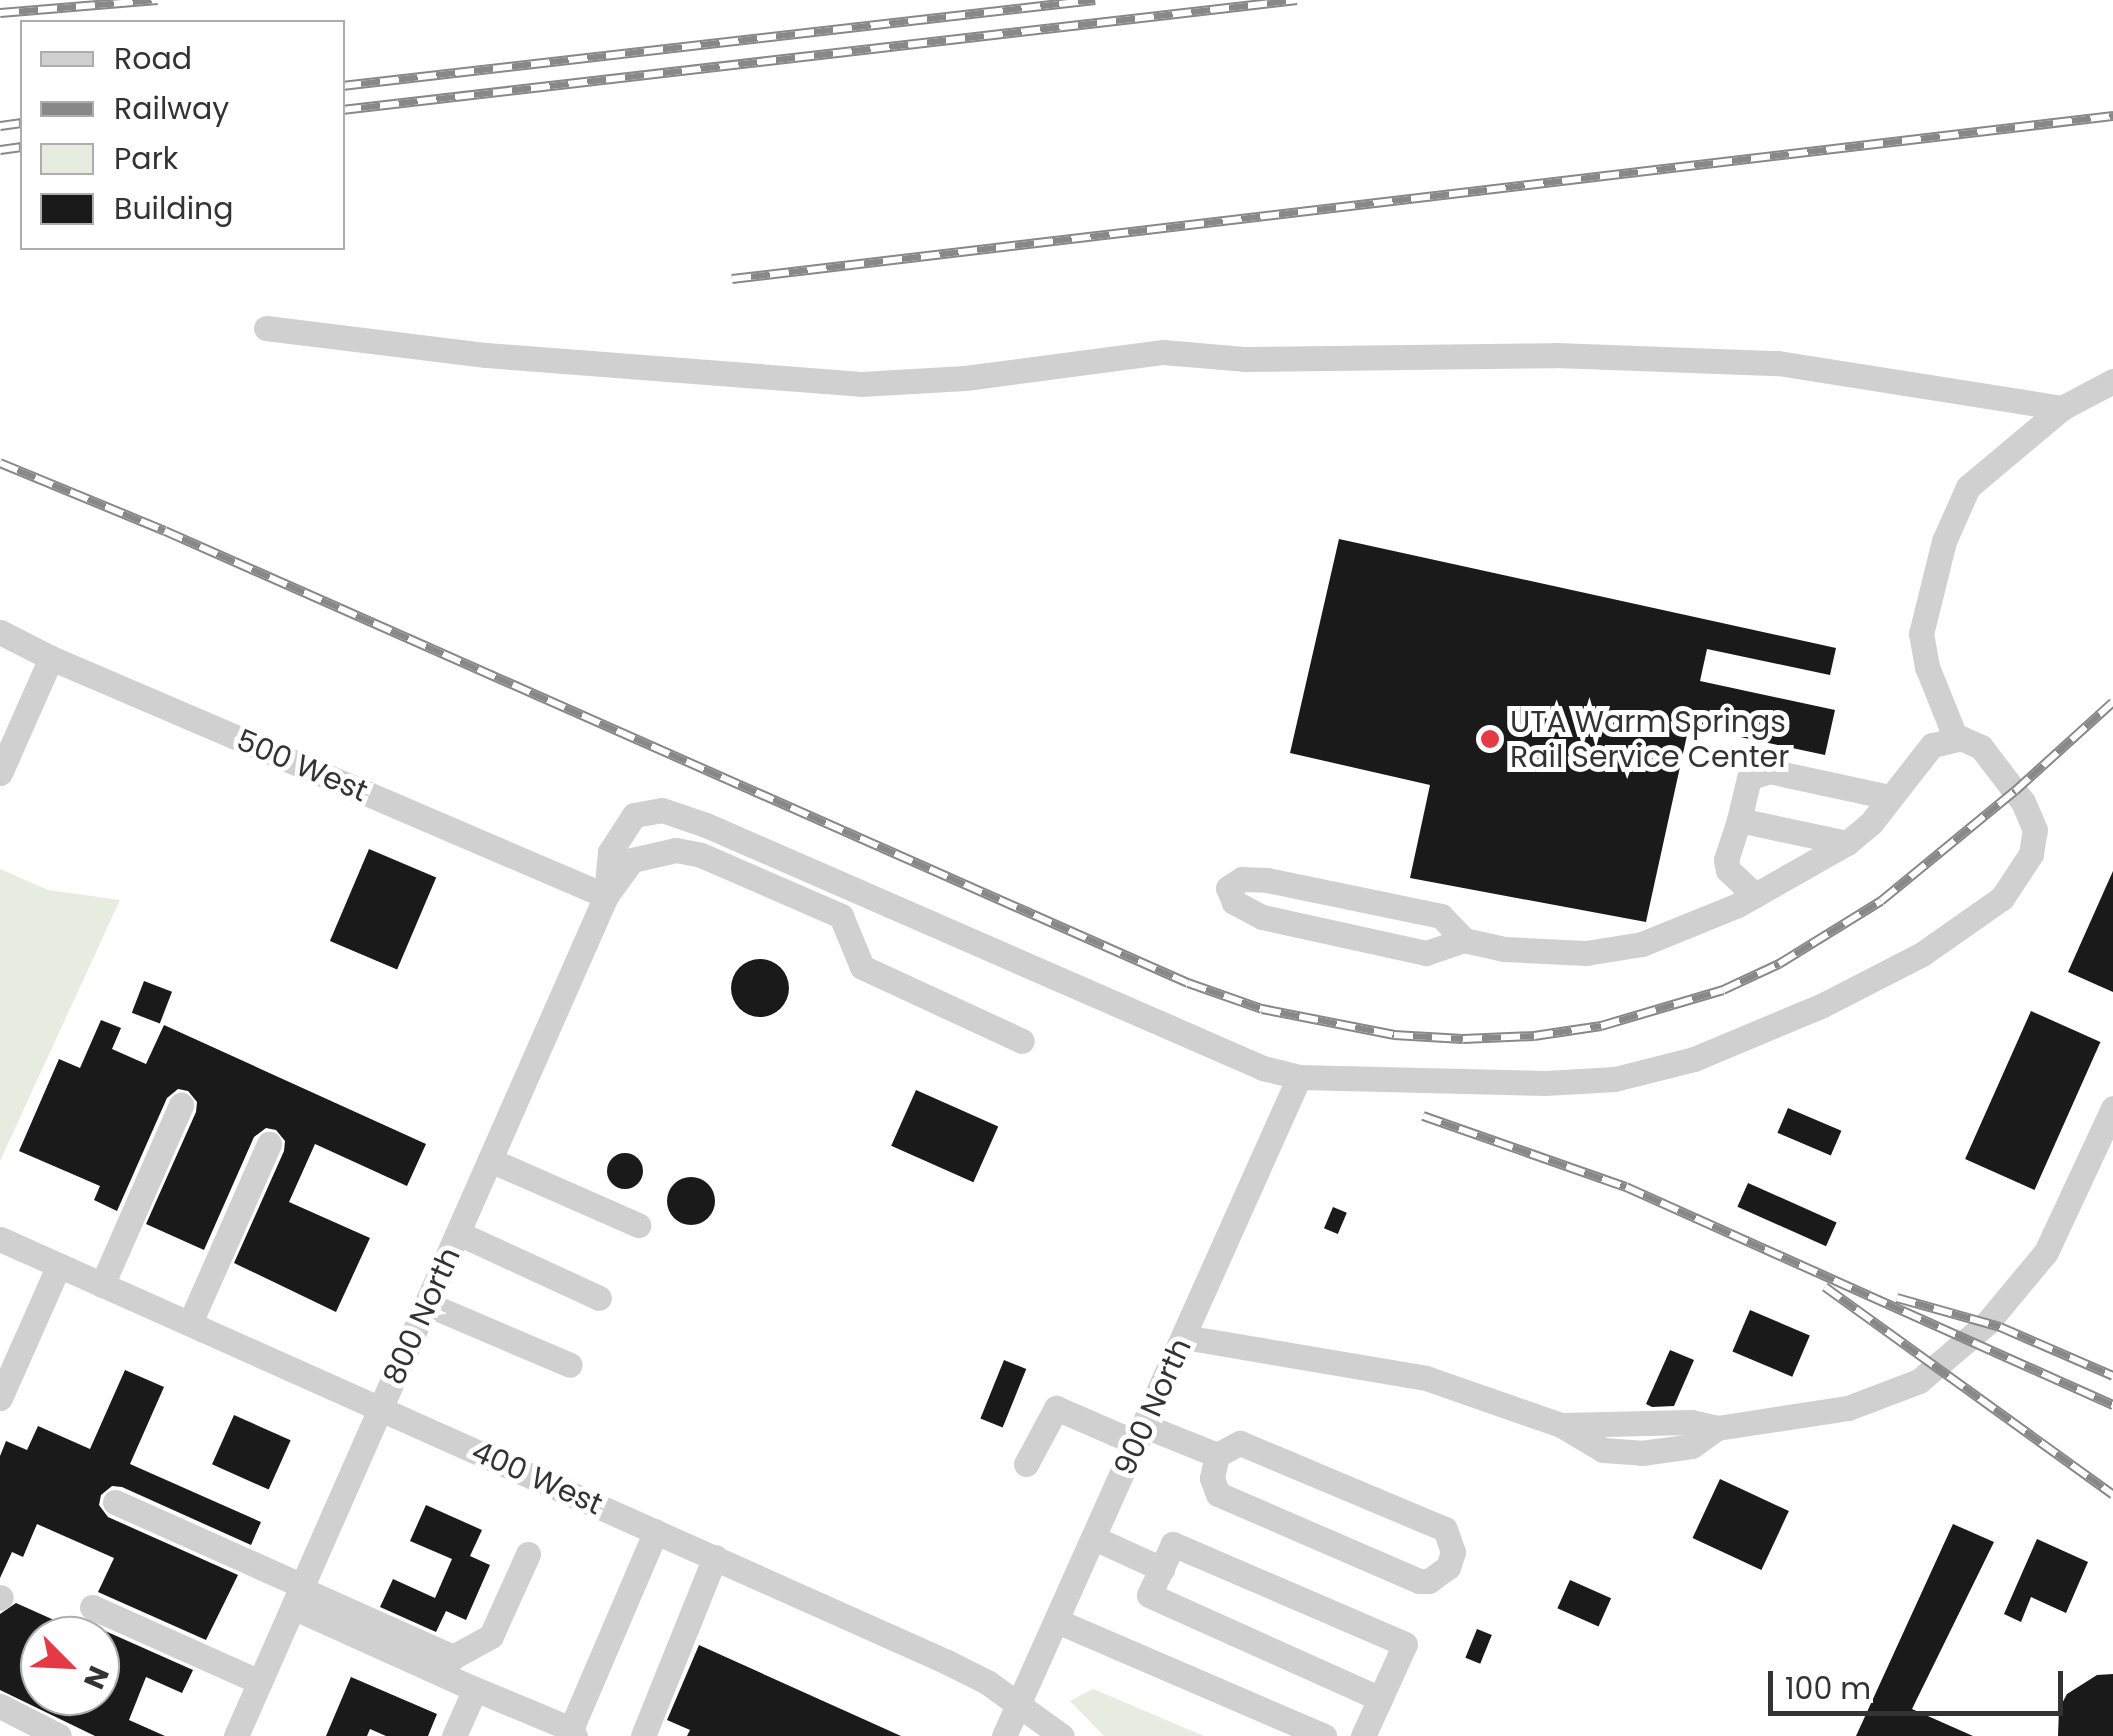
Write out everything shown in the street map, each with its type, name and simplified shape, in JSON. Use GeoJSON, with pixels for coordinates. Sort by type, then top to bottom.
{"type":"FeatureCollection","features":[{"type":"Feature","properties":{"kind":"street"},"geometry":{"type":"LineString","coordinates":[[266,328],[486,355],[861,384],[965,378],[1163,352],[1244,358],[1556,355],[1778,363],[2062,408]]}},
{"type":"Feature","properties":{"kind":"street"},"geometry":{"type":"LineString","coordinates":[[1956,740],[1927,667],[1921,634],[1944,541],[1968,487],[2062,408],[2113,381]]}},
{"type":"Feature","properties":{"kind":"street","name":"500 West"},"geometry":{"type":"LineString","coordinates":[[0,632],[51,658],[606,896]]}},
{"type":"Feature","properties":{"kind":"street"},"geometry":{"type":"LineString","coordinates":[[0,773],[51,658]]}},
{"type":"Feature","properties":{"kind":"street"},"geometry":{"type":"LineString","coordinates":[[606,896],[610,852],[634,814],[662,810],[706,825],[1264,1068],[1299,1077],[1545,1084],[1614,1080],[1694,1058],[1821,1006],[1922,954],[2002,898],[2032,854],[2034,830],[2015,791],[1980,747],[1956,740],[1932,745],[1870,824],[1847,843],[1755,894],[1642,944],[1586,953],[1504,949],[1464,940],[1426,953],[1280,921],[1234,902],[1228,888],[1242,879],[1267,880],[1441,916],[1464,940]]}},
{"type":"Feature","properties":{"kind":"street"},"geometry":{"type":"LineString","coordinates":[[1755,894],[1728,870],[1726,860],[1749,778],[1758,772],[1889,797]]}},
{"type":"Feature","properties":{"kind":"street"},"geometry":{"type":"LineString","coordinates":[[1739,820],[1847,843]]}},
{"type":"Feature","properties":{"kind":"street"},"geometry":{"type":"LineString","coordinates":[[606,896],[632,860],[676,850],[701,855],[841,916],[862,967],[1022,1041]]}},
{"type":"Feature","properties":{"kind":"street","name":"800 North"},"geometry":{"type":"LineString","coordinates":[[236,1736],[606,896]]}},
{"type":"Feature","properties":{"kind":"street","name":"900 North"},"geometry":{"type":"LineString","coordinates":[[1004,1736],[1299,1077]]}},
{"type":"Feature","properties":{"kind":"street"},"geometry":{"type":"LineString","coordinates":[[102,1285],[181,1105]]}},
{"type":"Feature","properties":{"kind":"street"},"geometry":{"type":"LineString","coordinates":[[1184,1337],[1426,1378],[1561,1425],[1603,1450],[1642,1453],[1692,1446],[1717,1428],[1848,1408],[1920,1381],[1987,1323],[2046,1252],[2113,1108]]}},
{"type":"Feature","properties":{"kind":"street"},"geometry":{"type":"LineString","coordinates":[[190,1324],[270,1144]]}},
{"type":"Feature","properties":{"kind":"street"},"geometry":{"type":"LineString","coordinates":[[490,1160],[638,1225]]}},
{"type":"Feature","properties":{"kind":"street"},"geometry":{"type":"LineString","coordinates":[[458,1233],[599,1298]]}},
{"type":"Feature","properties":{"kind":"street","name":"400 West"},"geometry":{"type":"LineString","coordinates":[[0,1239],[963,1670],[1062,1736]]}},
{"type":"Feature","properties":{"kind":"street"},"geometry":{"type":"LineString","coordinates":[[0,1398],[58,1265]]}},
{"type":"Feature","properties":{"kind":"street"},"geometry":{"type":"LineString","coordinates":[[427,1304],[570,1365]]}},
{"type":"Feature","properties":{"kind":"street"},"geometry":{"type":"LineString","coordinates":[[1026,1464],[1056,1408],[1217,1455],[1240,1443],[1444,1529],[1452,1552],[1448,1567],[1429,1581],[1419,1582],[1218,1494],[1212,1478],[1217,1455]]}},
{"type":"Feature","properties":{"kind":"street"},"geometry":{"type":"LineString","coordinates":[[115,1502],[299,1594],[475,1689],[573,1732],[656,1531]]}},
{"type":"Feature","properties":{"kind":"street"},"geometry":{"type":"LineString","coordinates":[[1094,1538],[1162,1568]]}},
{"type":"Feature","properties":{"kind":"street"},"geometry":{"type":"LineString","coordinates":[[1362,1736],[1380,1699],[1405,1644],[1173,1544],[1149,1595],[1380,1699]]}},
{"type":"Feature","properties":{"kind":"street"},"geometry":{"type":"LineString","coordinates":[[299,1594],[453,1656],[491,1636],[528,1554]]}},
{"type":"Feature","properties":{"kind":"street"},"geometry":{"type":"LineString","coordinates":[[643,1736],[715,1557]]}},
{"type":"Feature","properties":{"kind":"street"},"geometry":{"type":"LineString","coordinates":[[92,1607],[260,1682]]}},
{"type":"Feature","properties":{"kind":"street"},"geometry":{"type":"LineString","coordinates":[[1057,1621],[1324,1736]]}},
{"type":"Feature","properties":{"kind":"street"},"geometry":{"type":"LineString","coordinates":[[454,1736],[475,1689]]}},
{"type":"Feature","properties":{"kind":"street"},"geometry":{"type":"LineString","coordinates":[[0,1706],[59,1736]]}},
{"type":"Feature","properties":{"kind":"green space"},"geometry":{"type":"Polygon","coordinates":[[[0,869],[48,890],[120,900],[0,1161],[0,869]]]}},
{"type":"Feature","properties":{"kind":"green space"},"geometry":{"type":"Polygon","coordinates":[[[1093,1689],[1204,1736],[1104,1736],[1070,1701],[1093,1689]]]}},
{"type":"Feature","properties":{"kind":"building","name":"UTA Warm Springs Rail Service Center"},"geometry":{"type":"Polygon","coordinates":[[[1339,539],[1836,648],[1830,675],[1707,649],[1700,681],[1835,710],[1825,755],[1689,726],[1646,922],[1410,878],[1430,785],[1290,753],[1339,539]]]}},
{"type":"Feature","properties":{"kind":"building"},"geometry":{"type":"Polygon","coordinates":[[[369,849],[436,878],[397,970],[330,941],[369,849]]]}},
{"type":"Feature","properties":{"kind":"building"},"geometry":{"type":"Polygon","coordinates":[[[2113,871],[2113,992],[2068,972],[2113,871]]]}},
{"type":"Feature","properties":{"kind":"building"},"geometry":{"type":"Polygon","coordinates":[[[760,959],[781,967],[789,988],[781,1009],[760,1017],[739,1009],[731,988],[739,967],[760,959]]]}},
{"type":"Feature","properties":{"kind":"building"},"geometry":{"type":"Polygon","coordinates":[[[144,981],[172,992],[160,1023],[132,1013],[144,981]]]}},
{"type":"Feature","properties":{"kind":"building"},"geometry":{"type":"Polygon","coordinates":[[[2031,1011],[2100,1042],[2035,1190],[1965,1159],[2031,1011]]]}},
{"type":"Feature","properties":{"kind":"building"},"geometry":{"type":"Polygon","coordinates":[[[101,1020],[121,1028],[112,1049],[146,1064],[164,1025],[426,1144],[407,1186],[315,1144],[289,1202],[370,1238],[336,1312],[234,1263],[284,1151],[285,1141],[276,1130],[266,1128],[254,1137],[204,1250],[146,1224],[196,1112],[197,1102],[188,1091],[178,1089],[167,1098],[117,1211],[94,1200],[100,1186],[19,1151],[59,1059],[80,1068],[101,1020]]]}},
{"type":"Feature","properties":{"kind":"building"},"geometry":{"type":"Polygon","coordinates":[[[916,1090],[998,1127],[973,1182],[891,1146],[916,1090]]]}},
{"type":"Feature","properties":{"kind":"building"},"geometry":{"type":"Polygon","coordinates":[[[1788,1108],[1841,1131],[1831,1156],[1777,1133],[1788,1108]]]}},
{"type":"Feature","properties":{"kind":"building"},"geometry":{"type":"Polygon","coordinates":[[[625,1153],[638,1158],[643,1171],[638,1184],[625,1189],[612,1184],[607,1171],[612,1158],[625,1153]]]}},
{"type":"Feature","properties":{"kind":"building"},"geometry":{"type":"Polygon","coordinates":[[[691,1177],[708,1184],[715,1201],[708,1218],[691,1225],[674,1218],[667,1201],[674,1184],[691,1177]]]}},
{"type":"Feature","properties":{"kind":"building"},"geometry":{"type":"Polygon","coordinates":[[[1748,1183],[1837,1222],[1826,1246],[1737,1207],[1748,1183]]]}},
{"type":"Feature","properties":{"kind":"building"},"geometry":{"type":"Polygon","coordinates":[[[1333,1207],[1347,1213],[1338,1234],[1324,1228],[1333,1207]]]}},
{"type":"Feature","properties":{"kind":"building"},"geometry":{"type":"Polygon","coordinates":[[[1750,1310],[1810,1335],[1792,1377],[1732,1351],[1750,1310]]]}},
{"type":"Feature","properties":{"kind":"building"},"geometry":{"type":"Polygon","coordinates":[[[1670,1350],[1694,1360],[1674,1406],[1652,1407],[1646,1404],[1670,1350]]]}},
{"type":"Feature","properties":{"kind":"building"},"geometry":{"type":"Polygon","coordinates":[[[1004,1360],[1026,1369],[1003,1427],[980,1418],[1004,1360]]]}},
{"type":"Feature","properties":{"kind":"building"},"geometry":{"type":"Polygon","coordinates":[[[125,1370],[164,1387],[130,1464],[261,1522],[251,1545],[122,1487],[112,1486],[101,1495],[99,1505],[108,1517],[238,1575],[206,1640],[98,1592],[114,1558],[37,1524],[23,1557],[12,1552],[0,1578],[0,1456],[6,1441],[27,1450],[38,1426],[90,1449],[125,1370]]]}},
{"type":"Feature","properties":{"kind":"building"},"geometry":{"type":"Polygon","coordinates":[[[234,1415],[291,1440],[269,1490],[212,1464],[234,1415]]]}},
{"type":"Feature","properties":{"kind":"building"},"geometry":{"type":"Polygon","coordinates":[[[1720,1479],[1789,1511],[1761,1570],[1693,1538],[1720,1479]]]}},
{"type":"Feature","properties":{"kind":"building"},"geometry":{"type":"Polygon","coordinates":[[[426,1505],[482,1530],[470,1556],[490,1565],[466,1620],[446,1611],[436,1632],[380,1607],[393,1579],[435,1598],[452,1559],[410,1541],[426,1505]]]}},
{"type":"Feature","properties":{"kind":"building"},"geometry":{"type":"Polygon","coordinates":[[[1953,1524],[1994,1542],[1912,1709],[1973,1736],[1856,1736],[1953,1524]]]}},
{"type":"Feature","properties":{"kind":"building"},"geometry":{"type":"Polygon","coordinates":[[[2037,1539],[2088,1562],[2066,1613],[2031,1597],[2021,1622],[2004,1614],[2037,1539]]]}},
{"type":"Feature","properties":{"kind":"building"},"geometry":{"type":"Polygon","coordinates":[[[1570,1580],[1611,1598],[1599,1627],[1557,1608],[1570,1580]]]}},
{"type":"Feature","properties":{"kind":"building"},"geometry":{"type":"Polygon","coordinates":[[[16,1603],[45,1616],[20,1616],[20,1700],[0,1690],[0,1614],[16,1603]]]}},
{"type":"Feature","properties":{"kind":"building"},"geometry":{"type":"Polygon","coordinates":[[[1477,1629],[1492,1635],[1480,1664],[1465,1658],[1477,1629]]]}},
{"type":"Feature","properties":{"kind":"building"},"geometry":{"type":"Polygon","coordinates":[[[120,1638],[193,1670],[182,1693],[146,1677],[129,1720],[165,1736],[95,1736],[54,1716],[120,1716],[120,1638]]]}},
{"type":"Feature","properties":{"kind":"building"},"geometry":{"type":"Polygon","coordinates":[[[699,1645],[901,1736],[687,1736],[690,1730],[667,1720],[699,1645]]]}},
{"type":"Feature","properties":{"kind":"building"},"geometry":{"type":"Polygon","coordinates":[[[2113,1674],[2113,1736],[2058,1736],[2059,1709],[2067,1694],[2097,1675],[2113,1674]]]}},
{"type":"Feature","properties":{"kind":"building"},"geometry":{"type":"Polygon","coordinates":[[[351,1677],[437,1714],[428,1736],[386,1736],[370,1729],[367,1736],[326,1736],[351,1677]]]}},
{"type":"Feature","properties":{"kind":"railway"},"geometry":{"type":"LineString","coordinates":[[0,13],[157,0]]}},
{"type":"Feature","properties":{"kind":"railway"},"geometry":{"type":"LineString","coordinates":[[345,86],[1095,0]]}},
{"type":"Feature","properties":{"kind":"railway"},"geometry":{"type":"LineString","coordinates":[[345,110],[1297,0]]}},
{"type":"Feature","properties":{"kind":"railway"},"geometry":{"type":"LineString","coordinates":[[732,279],[2113,116]]}},
{"type":"Feature","properties":{"kind":"railway"},"geometry":{"type":"LineString","coordinates":[[0,126],[20,123]]}},
{"type":"Feature","properties":{"kind":"railway"},"geometry":{"type":"LineString","coordinates":[[0,150],[20,147]]}},
{"type":"Feature","properties":{"kind":"railway"},"geometry":{"type":"LineString","coordinates":[[0,463],[165,531],[1188,983],[1262,1009],[1394,1035],[1463,1039],[1534,1036],[1601,1026],[1723,990],[1779,964],[1881,901],[2015,791],[2113,702]]}},
{"type":"Feature","properties":{"kind":"railway"},"geometry":{"type":"LineString","coordinates":[[1423,1116],[1626,1187],[2113,1405]]}},
{"type":"Feature","properties":{"kind":"railway"},"geometry":{"type":"LineString","coordinates":[[1825,1287],[2113,1495]]}},
{"type":"Feature","properties":{"kind":"railway"},"geometry":{"type":"LineString","coordinates":[[1897,1298],[2000,1327],[2113,1376]]}},
{"type":"Feature","properties":{"kind":"place","name":"UTA Warm Springs Rail Service Center"},"geometry":{"type":"Point","coordinates":[1490,739]}}]}
